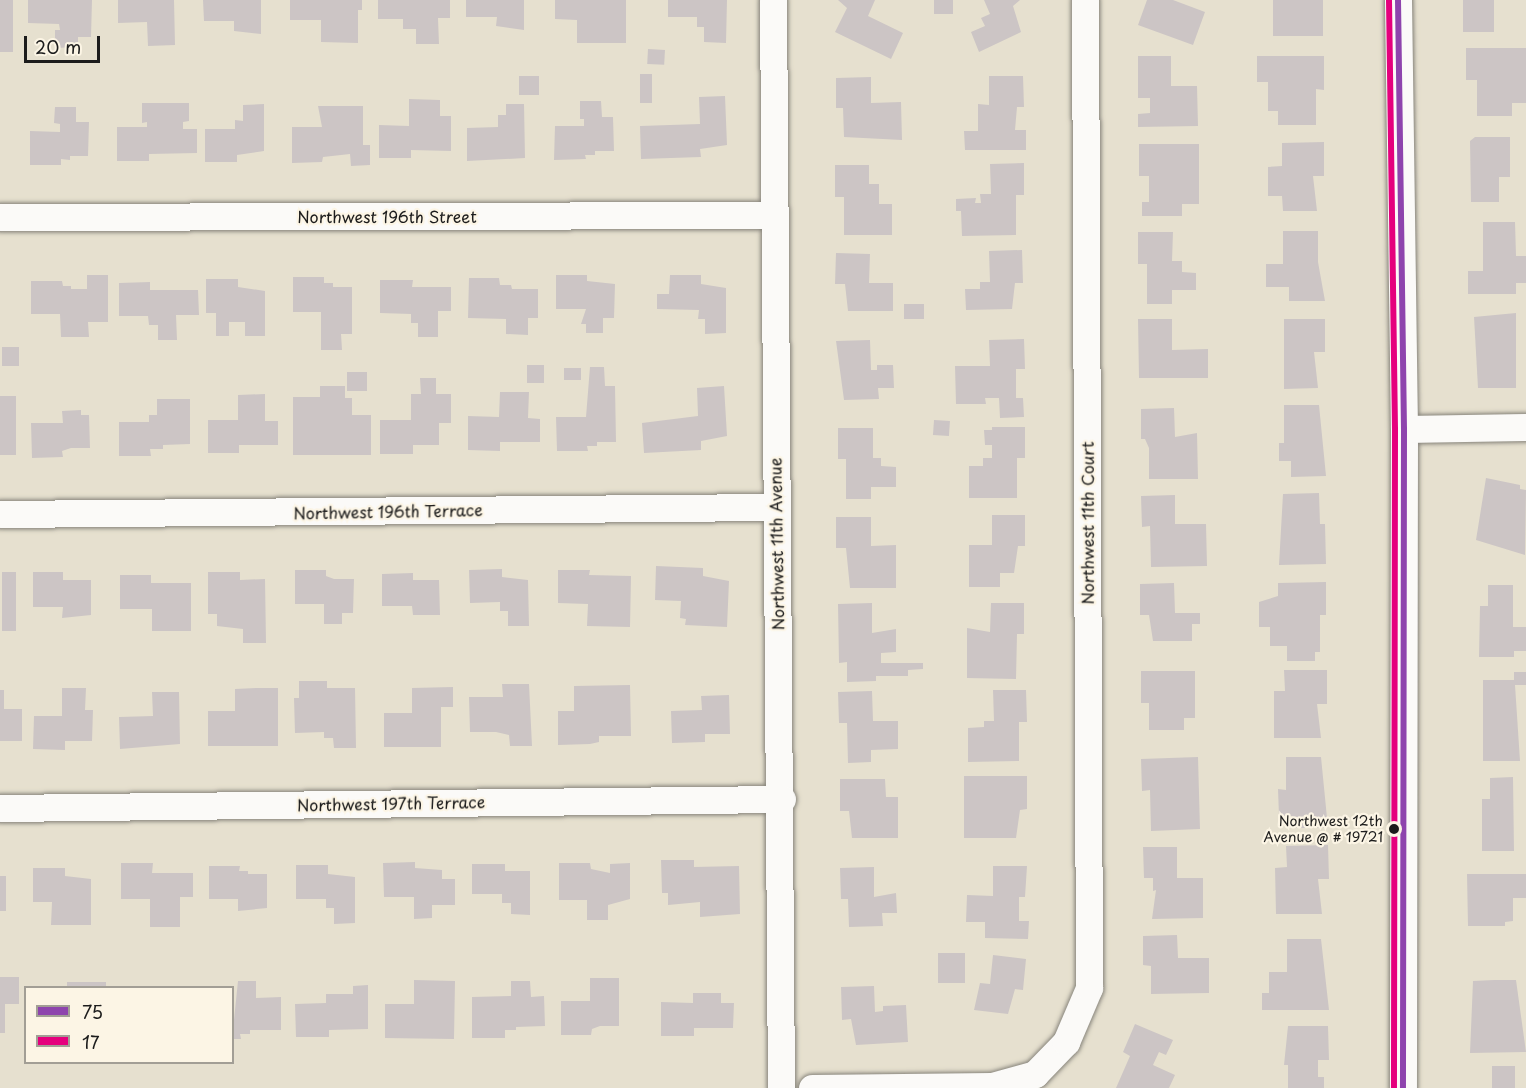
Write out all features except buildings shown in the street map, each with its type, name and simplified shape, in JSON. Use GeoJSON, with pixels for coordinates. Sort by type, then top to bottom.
{"type":"FeatureCollection","features":[{"type":"Feature","properties":{"kind":"street","name":"Northwest 11th Avenue"},"geometry":{"type":"LineString","coordinates":[[773,0],[775,507],[782,799],[781,1088]]}},
{"type":"Feature","properties":{"kind":"street","name":"Northwest 11th Court"},"geometry":{"type":"LineString","coordinates":[[812,1088],[992,1086],[1035,1074],[1066,1041],[1089,988],[1085,0]]}},
{"type":"Feature","properties":{"kind":"street"},"geometry":{"type":"LineString","coordinates":[[1398,0],[1404,429],[1403,1088]]}},
{"type":"Feature","properties":{"kind":"street","name":"Northwest 196th Street"},"geometry":{"type":"LineString","coordinates":[[0,217],[774,215]]}},
{"type":"Feature","properties":{"kind":"street"},"geometry":{"type":"LineString","coordinates":[[1404,429],[1526,427]]}},
{"type":"Feature","properties":{"kind":"street","name":"Northwest 196th Terrace"},"geometry":{"type":"LineString","coordinates":[[0,514],[775,507]]}},
{"type":"Feature","properties":{"kind":"street","name":"Northwest 197th Terrace"},"geometry":{"type":"LineString","coordinates":[[0,808],[782,799]]}},
{"type":"Feature","properties":{"kind":"transit line","name":"17"},"geometry":{"type":"LineString","coordinates":[[1389,0],[1395,429],[1394,1088]]}},
{"type":"Feature","properties":{"kind":"transit line","name":"75"},"geometry":{"type":"LineString","coordinates":[[1398,0],[1404,429],[1403,1088]]}},
{"type":"Feature","properties":{"kind":"place","name":"Northwest 12th Avenue @ # 19721"},"geometry":{"type":"Point","coordinates":[1394,829]}}]}
